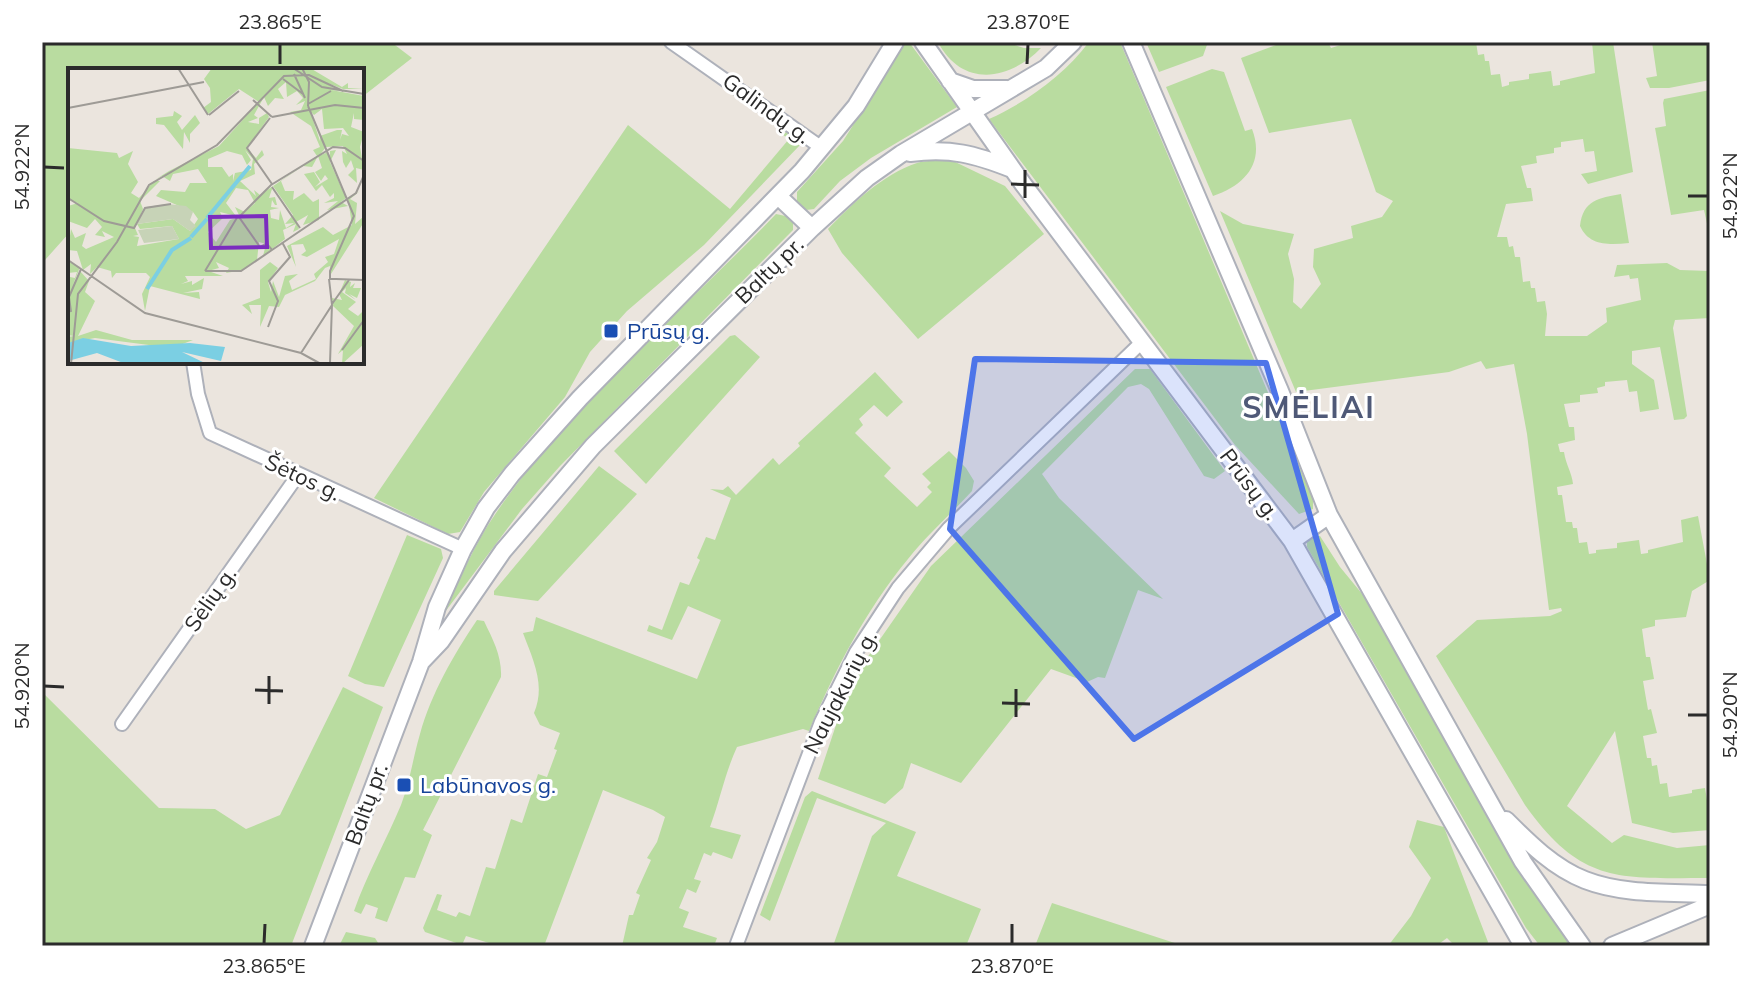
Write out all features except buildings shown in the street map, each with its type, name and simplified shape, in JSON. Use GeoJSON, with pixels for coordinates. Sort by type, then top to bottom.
{"type":"FeatureCollection","features":[{"type":"Feature","properties":{"kind":"main road","name":"Baltų pr."},"geometry":{"type":"LineString","coordinates":[[313,946],[421,662],[437,607],[463,549],[486,508],[580,398],[822,148],[856,106],[895,42]]}},
{"type":"Feature","properties":{"kind":"main road","name":"Prūsų g."},"geometry":{"type":"LineString","coordinates":[[923,42],[1013,169],[1292,541],[1523,946]]}},
{"type":"Feature","properties":{"kind":"main road","name":"Baltų pr."},"geometry":{"type":"LineString","coordinates":[[421,662],[441,641],[503,551],[593,446],[812,228],[867,178],[901,154],[1046,68],[1073,42]]}},
{"type":"Feature","properties":{"kind":"main road"},"geometry":{"type":"LineString","coordinates":[[1131,42],[1280,391],[1329,515],[1523,862],[1582,946]]}},
{"type":"Feature","properties":{"kind":"main road"},"geometry":{"type":"LineString","coordinates":[[950,81],[989,91],[1013,88]]}},
{"type":"Feature","properties":{"kind":"main road"},"geometry":{"type":"LineString","coordinates":[[901,154],[935,150],[966,153],[1013,169]]}},
{"type":"Feature","properties":{"kind":"main road"},"geometry":{"type":"LineString","coordinates":[[778,196],[812,228]]}},
{"type":"Feature","properties":{"kind":"main road","name":"Prūsų g."},"geometry":{"type":"LineString","coordinates":[[1292,541],[1329,515]]}},
{"type":"Feature","properties":{"kind":"main road"},"geometry":{"type":"LineString","coordinates":[[1496,811],[1561,868],[1587,881],[1632,890],[1710,894]]}},
{"type":"Feature","properties":{"kind":"main road"},"geometry":{"type":"LineString","coordinates":[[1612,946],[1710,905]]}},
{"type":"Feature","properties":{"kind":"street","name":"Galindų g."},"geometry":{"type":"LineString","coordinates":[[671,42],[822,148]]}},
{"type":"Feature","properties":{"kind":"street","name":"Naujakurių g."},"geometry":{"type":"LineString","coordinates":[[736,946],[821,722],[856,652],[898,588],[949,528],[1142,342]]}},
{"type":"Feature","properties":{"kind":"street","name":"Šėtos g."},"geometry":{"type":"LineString","coordinates":[[193,364],[198,394],[210,433],[463,549]]}},
{"type":"Feature","properties":{"kind":"street","name":"Sėlių g."},"geometry":{"type":"LineString","coordinates":[[122,724],[298,475]]}},
{"type":"Feature","properties":{"kind":"highlighted area"},"geometry":{"type":"Polygon","coordinates":[[[975,359],[1266,363],[1338,614],[1134,739],[950,529],[975,359]]]}},
{"type":"Feature","properties":{"kind":"green space"},"geometry":{"type":"Polygon","coordinates":[[[42,42],[391,42],[412,58],[364,95],[364,68],[68,68],[68,234],[45,260],[42,281],[42,42]]]}},
{"type":"Feature","properties":{"kind":"green space"},"geometry":{"type":"Polygon","coordinates":[[[906,42],[957,107],[871,158],[840,181],[814,209],[800,207],[797,192],[843,141],[906,42]]]}},
{"type":"Feature","properties":{"kind":"green space"},"geometry":{"type":"Polygon","coordinates":[[[938,42],[1005,42],[1024,48],[1041,48],[1015,67],[986,75],[960,67],[948,57],[938,42]]]}},
{"type":"Feature","properties":{"kind":"green space"},"geometry":{"type":"Polygon","coordinates":[[[1089,42],[1120,42],[1313,499],[1313,509],[1299,514],[1235,445],[989,119],[1044,86],[1068,66],[1089,42]]]}},
{"type":"Feature","properties":{"kind":"green space"},"geometry":{"type":"Polygon","coordinates":[[[1146,42],[1208,42],[1203,56],[1159,72],[1146,42]]]}},
{"type":"Feature","properties":{"kind":"green space"},"geometry":{"type":"Polygon","coordinates":[[[1284,42],[1328,42],[1331,48],[1350,42],[1476,42],[1478,55],[1484,54],[1485,61],[1489,61],[1491,75],[1500,74],[1502,87],[1509,85],[1509,82],[1529,79],[1529,74],[1551,71],[1553,86],[1560,85],[1560,81],[1595,73],[1592,42],[1613,42],[1633,172],[1588,184],[1581,174],[1597,171],[1594,151],[1585,152],[1583,139],[1561,142],[1561,147],[1554,148],[1554,153],[1536,156],[1537,163],[1521,166],[1533,201],[1506,204],[1497,237],[1507,237],[1515,257],[1520,257],[1523,282],[1530,281],[1531,288],[1535,288],[1537,302],[1545,301],[1545,336],[1587,336],[1607,322],[1606,308],[1641,300],[1638,278],[1630,279],[1629,275],[1614,277],[1617,265],[1667,263],[1680,270],[1710,271],[1710,318],[1675,320],[1673,328],[1687,416],[1674,420],[1660,347],[1632,351],[1632,364],[1654,380],[1659,409],[1640,412],[1637,391],[1629,392],[1627,380],[1605,382],[1605,386],[1597,388],[1598,393],[1580,395],[1580,402],[1564,404],[1569,427],[1574,427],[1575,440],[1558,444],[1560,452],[1564,452],[1573,484],[1557,487],[1558,495],[1562,495],[1566,522],[1572,522],[1573,528],[1577,528],[1579,543],[1587,542],[1589,554],[1596,553],[1596,550],[1617,548],[1617,543],[1639,540],[1641,554],[1683,542],[1681,520],[1698,516],[1710,580],[1692,591],[1686,617],[1655,620],[1655,626],[1642,629],[1646,657],[1650,657],[1654,679],[1643,681],[1648,710],[1651,709],[1657,733],[1643,736],[1647,758],[1651,758],[1652,766],[1657,765],[1660,784],[1667,783],[1669,797],[1705,788],[1707,800],[1710,800],[1710,830],[1673,833],[1632,823],[1615,731],[1567,806],[1612,843],[1624,835],[1677,848],[1710,845],[1710,878],[1651,878],[1605,872],[1565,850],[1525,805],[1436,656],[1477,620],[1550,616],[1562,611],[1561,608],[1549,610],[1527,434],[1514,364],[1486,369],[1481,361],[1449,372],[1296,392],[1220,211],[1243,224],[1294,234],[1288,254],[1294,279],[1293,302],[1301,309],[1321,284],[1313,267],[1314,249],[1353,238],[1351,226],[1382,217],[1393,201],[1376,192],[1351,119],[1269,133],[1241,58],[1284,42]]]}},
{"type":"Feature","properties":{"kind":"green space"},"geometry":{"type":"Polygon","coordinates":[[[1652,42],[1710,42],[1710,80],[1669,88],[1650,88],[1646,78],[1657,76],[1652,42]]]}},
{"type":"Feature","properties":{"kind":"green space"},"geometry":{"type":"Polygon","coordinates":[[[1212,69],[1224,72],[1245,131],[1252,129],[1256,152],[1254,162],[1243,179],[1213,196],[1166,87],[1212,69]]]}},
{"type":"Feature","properties":{"kind":"green space"},"geometry":{"type":"Polygon","coordinates":[[[1710,90],[1710,237],[1704,210],[1671,215],[1655,128],[1666,126],[1664,99],[1710,90]]]}},
{"type":"Feature","properties":{"kind":"green space"},"geometry":{"type":"Polygon","coordinates":[[[628,125],[730,209],[789,139],[783,135],[786,132],[801,144],[704,245],[627,311],[590,352],[565,397],[484,492],[460,532],[448,534],[374,498],[628,125]]]}},
{"type":"Feature","properties":{"kind":"green space"},"geometry":{"type":"Polygon","coordinates":[[[949,159],[1005,186],[1044,234],[918,339],[842,253],[828,229],[858,200],[892,174],[924,161],[949,159]]]}},
{"type":"Feature","properties":{"kind":"green space"},"geometry":{"type":"Polygon","coordinates":[[[1621,194],[1629,243],[1594,241],[1580,226],[1585,211],[1599,199],[1621,194]]]}},
{"type":"Feature","properties":{"kind":"green space"},"geometry":{"type":"Polygon","coordinates":[[[776,214],[790,217],[793,230],[560,466],[522,509],[442,616],[481,537],[526,472],[594,395],[776,214]]]}},
{"type":"Feature","properties":{"kind":"green space"},"geometry":{"type":"Polygon","coordinates":[[[735,335],[760,357],[646,484],[614,451],[730,336],[735,335]]]}},
{"type":"Feature","properties":{"kind":"green space"},"geometry":{"type":"Polygon","coordinates":[[[1135,369],[1150,369],[1225,471],[1214,479],[1204,476],[1149,389],[1141,384],[1128,387],[1042,474],[1059,498],[1163,599],[1138,590],[1105,678],[1098,677],[1087,682],[1051,669],[961,783],[911,763],[903,788],[885,804],[818,779],[843,704],[867,658],[931,566],[1135,369]]]}},
{"type":"Feature","properties":{"kind":"green space"},"geometry":{"type":"Polygon","coordinates":[[[875,372],[903,402],[887,417],[874,405],[859,419],[863,425],[855,433],[891,468],[884,476],[917,507],[932,492],[927,487],[931,483],[922,474],[949,451],[974,481],[972,491],[915,550],[878,599],[840,663],[809,731],[803,729],[737,747],[710,827],[741,835],[732,859],[713,852],[711,856],[704,853],[694,879],[701,881],[696,893],[687,889],[679,908],[689,912],[683,927],[717,938],[714,946],[622,946],[629,915],[633,915],[640,895],[636,893],[651,860],[647,858],[657,842],[665,817],[603,790],[544,946],[499,946],[466,936],[462,945],[425,932],[423,928],[437,894],[442,895],[437,910],[456,917],[459,912],[470,916],[486,867],[495,869],[511,819],[522,823],[538,774],[547,777],[557,750],[554,749],[560,733],[540,725],[534,713],[538,683],[523,633],[533,631],[536,617],[697,679],[721,620],[688,606],[672,640],[647,631],[649,625],[662,630],[680,582],[689,585],[706,537],[715,540],[731,498],[710,489],[723,490],[728,486],[736,495],[773,458],[779,465],[800,446],[798,443],[875,372]]]}},
{"type":"Feature","properties":{"kind":"green space"},"geometry":{"type":"Polygon","coordinates":[[[599,466],[637,494],[538,601],[494,595],[494,591],[599,466]]]}},
{"type":"Feature","properties":{"kind":"green space"},"geometry":{"type":"Polygon","coordinates":[[[407,535],[441,549],[443,558],[384,687],[365,684],[348,676],[407,535]]]}},
{"type":"Feature","properties":{"kind":"green space"},"geometry":{"type":"Polygon","coordinates":[[[1312,535],[1320,536],[1363,595],[1573,946],[1540,946],[1526,928],[1307,547],[1307,540],[1312,535]]]}},
{"type":"Feature","properties":{"kind":"green space"},"geometry":{"type":"Polygon","coordinates":[[[477,620],[484,621],[494,642],[501,677],[423,830],[432,835],[415,878],[405,877],[387,922],[375,918],[378,908],[366,904],[361,914],[354,911],[401,805],[430,704],[477,620]]]}},
{"type":"Feature","properties":{"kind":"green space"},"geometry":{"type":"Polygon","coordinates":[[[343,687],[383,707],[291,946],[42,946],[42,692],[159,808],[215,809],[246,829],[280,815],[343,687]]]}},
{"type":"Feature","properties":{"kind":"green space"},"geometry":{"type":"Polygon","coordinates":[[[812,791],[916,832],[897,876],[981,909],[966,946],[833,946],[872,836],[886,823],[817,798],[770,921],[760,915],[805,797],[812,791]]]}},
{"type":"Feature","properties":{"kind":"green space"},"geometry":{"type":"Polygon","coordinates":[[[1417,820],[1444,827],[1487,946],[1455,946],[1447,938],[1436,946],[1388,946],[1411,916],[1431,878],[1409,847],[1417,820]]]}},
{"type":"Feature","properties":{"kind":"green space"},"geometry":{"type":"Polygon","coordinates":[[[1052,903],[1184,946],[1035,946],[1052,903]]]}},
{"type":"Feature","properties":{"kind":"green space"},"geometry":{"type":"Polygon","coordinates":[[[346,932],[375,938],[380,946],[339,946],[346,932]]]}},
{"type":"Feature","properties":{"kind":"place","name":"Prūsų g."},"geometry":{"type":"Point","coordinates":[611,331]}},
{"type":"Feature","properties":{"kind":"place","name":"Labūnavos g."},"geometry":{"type":"Point","coordinates":[404,785]}},
{"type":"Feature","properties":{"kind":"district","name":"SMĖLIAI"},"geometry":{"type":"Point","coordinates":[1309,408]}}]}
